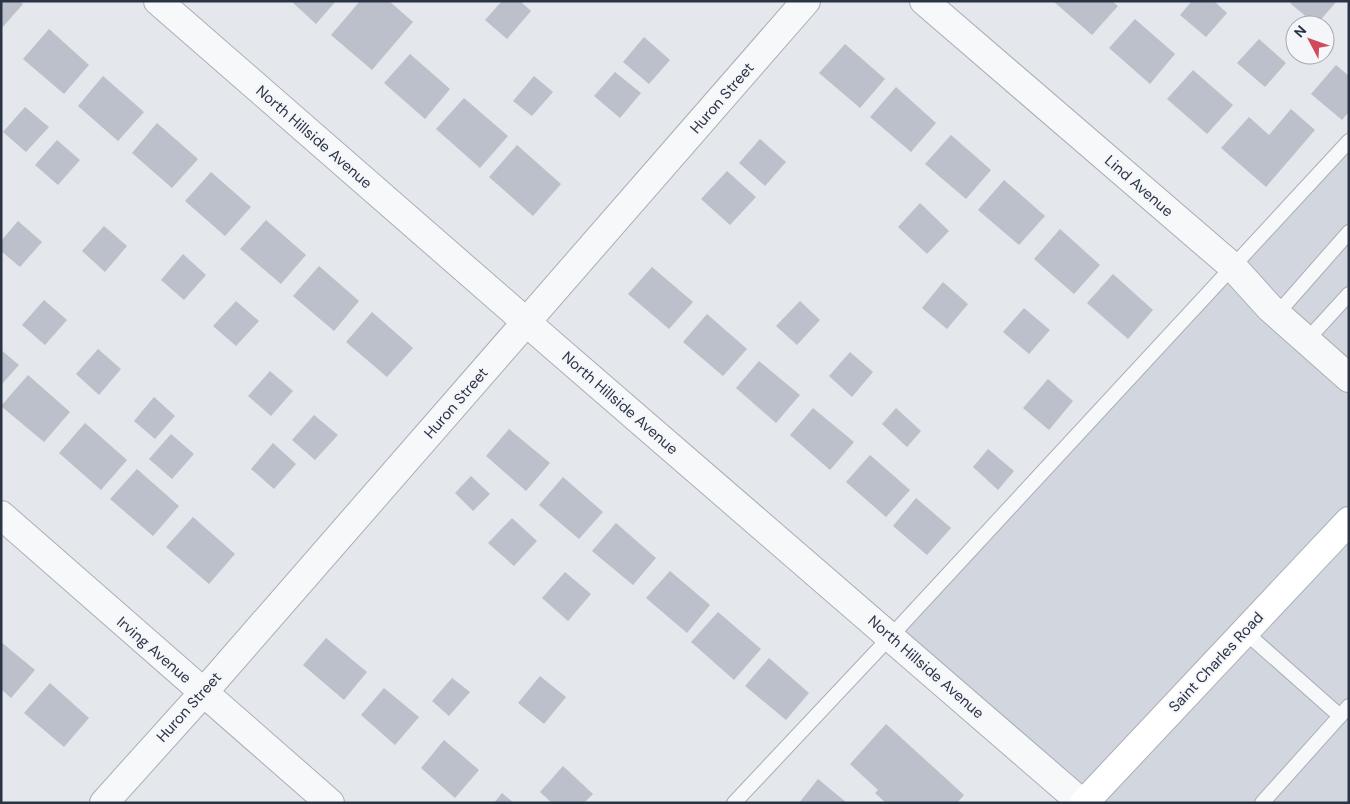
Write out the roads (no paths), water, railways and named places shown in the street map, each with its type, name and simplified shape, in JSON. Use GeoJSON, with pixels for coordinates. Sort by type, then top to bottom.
{"type":"FeatureCollection","features":[{"type":"Feature","properties":{"kind":"main road","name":"Saint Charles Road"},"geometry":{"type":"LineString","coordinates":[[1083,803],[1349,521]]}},
{"type":"Feature","properties":{"kind":"street","name":"North Hillside Avenue"},"geometry":{"type":"LineString","coordinates":[[158,1],[1083,803]]}},
{"type":"Feature","properties":{"kind":"street","name":"Huron Street"},"geometry":{"type":"LineString","coordinates":[[104,803],[806,1]]}},
{"type":"Feature","properties":{"kind":"street","name":"Lind Avenue"},"geometry":{"type":"LineString","coordinates":[[924,1],[1232,266],[1277,314],[1349,378]]}},
{"type":"Feature","properties":{"kind":"street","name":"Irving Avenue"},"geometry":{"type":"LineString","coordinates":[[1,515],[202,693],[330,803]]}},
{"type":"Feature","properties":{"kind":"lane"},"geometry":{"type":"LineString","coordinates":[[734,803],[1349,141]]}},
{"type":"Feature","properties":{"kind":"lane"},"geometry":{"type":"LineString","coordinates":[[1277,314],[1349,232]]}},
{"type":"Feature","properties":{"kind":"lane"},"geometry":{"type":"LineString","coordinates":[[1306,340],[1349,294]]}},
{"type":"Feature","properties":{"kind":"lane"},"geometry":{"type":"LineString","coordinates":[[1244,631],[1345,711],[1262,803]]}}]}
